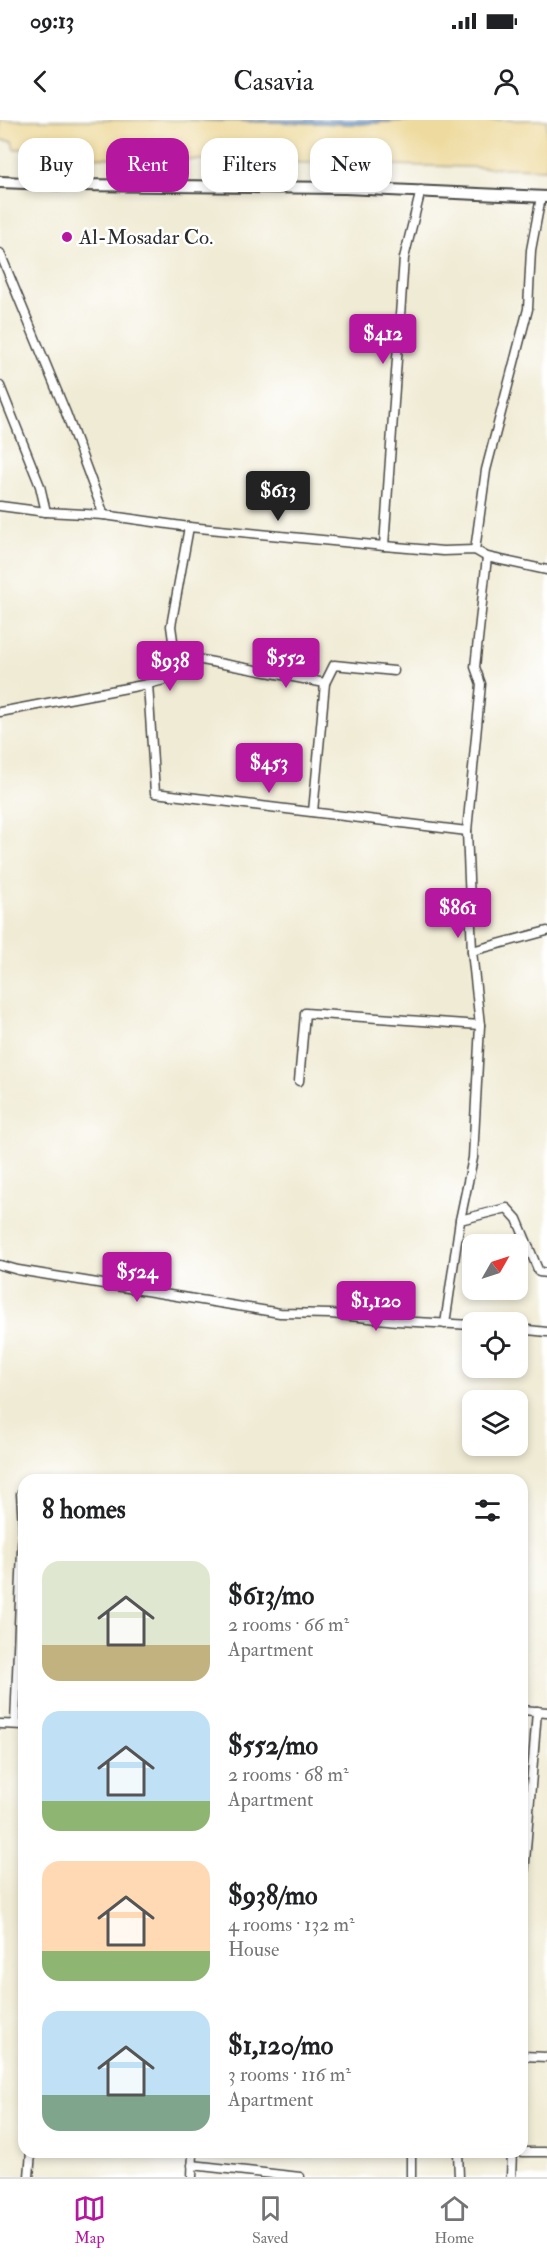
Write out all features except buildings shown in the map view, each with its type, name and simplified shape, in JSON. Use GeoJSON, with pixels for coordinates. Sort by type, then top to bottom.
{"type":"FeatureCollection","features":[{"type":"Feature","properties":{"kind":"main road"},"geometry":{"type":"LineString","coordinates":[[0,182],[421,190],[544,197]]}},
{"type":"Feature","properties":{"kind":"street"},"geometry":{"type":"LineString","coordinates":[[384,546],[404,258],[421,190]]}},
{"type":"Feature","properties":{"kind":"street"},"geometry":{"type":"LineString","coordinates":[[475,550],[486,470],[528,309],[531,250],[544,197]]}},
{"type":"Feature","properties":{"kind":"street"},"geometry":{"type":"LineString","coordinates":[[0,253],[66,413],[104,515]]}},
{"type":"Feature","properties":{"kind":"street"},"geometry":{"type":"LineString","coordinates":[[0,386],[40,486],[46,512]]}},
{"type":"Feature","properties":{"kind":"street"},"geometry":{"type":"LineString","coordinates":[[0,506],[46,512],[104,515],[189,527],[384,546],[442,551],[475,550],[487,557],[547,570]]}},
{"type":"Feature","properties":{"kind":"street"},"geometry":{"type":"LineString","coordinates":[[0,712],[168,679],[175,655],[171,626],[189,527]]}},
{"type":"Feature","properties":{"kind":"street"},"geometry":{"type":"LineString","coordinates":[[445,1324],[460,1220],[473,1158],[480,1025],[471,951],[467,831],[481,684],[475,667],[487,557]]}},
{"type":"Feature","properties":{"kind":"street"},"geometry":{"type":"LineString","coordinates":[[175,655],[325,683]]}},
{"type":"Feature","properties":{"kind":"street"},"geometry":{"type":"LineString","coordinates":[[313,812],[325,683],[334,665],[394,671]]}},
{"type":"Feature","properties":{"kind":"street"},"geometry":{"type":"LineString","coordinates":[[148,684],[154,793],[213,802],[467,831]]}},
{"type":"Feature","properties":{"kind":"street"},"geometry":{"type":"LineString","coordinates":[[471,951],[547,931]]}},
{"type":"Feature","properties":{"kind":"street"},"geometry":{"type":"LineString","coordinates":[[299,1081],[305,1013],[480,1025]]}},
{"type":"Feature","properties":{"kind":"street"},"geometry":{"type":"LineString","coordinates":[[460,1220],[507,1208],[517,1219],[539,1272],[547,1273]]}},
{"type":"Feature","properties":{"kind":"street"},"geometry":{"type":"LineString","coordinates":[[0,1264],[18,1270],[280,1313],[331,1314],[462,1325]]}},
{"type":"Feature","properties":{"kind":"street"},"geometry":{"type":"LineString","coordinates":[[528,1330],[547,1332]]}},
{"type":"Feature","properties":{"kind":"street"},"geometry":{"type":"LineString","coordinates":[[528,1710],[547,1712]]}},
{"type":"Feature","properties":{"kind":"street"},"geometry":{"type":"LineString","coordinates":[[528,1824],[537,1711]]}},
{"type":"Feature","properties":{"kind":"street"},"geometry":{"type":"LineString","coordinates":[[0,1725],[18,1725]]}},
{"type":"Feature","properties":{"kind":"street"},"geometry":{"type":"LineString","coordinates":[[528,2056],[547,2057]]}},
{"type":"Feature","properties":{"kind":"street"},"geometry":{"type":"LineString","coordinates":[[528,2152],[547,2152]]}},
{"type":"Feature","properties":{"kind":"street"},"geometry":{"type":"LineString","coordinates":[[29,2177],[31,2158]]}},
{"type":"Feature","properties":{"kind":"street"},"geometry":{"type":"LineString","coordinates":[[192,2177],[193,2158]]}},
{"type":"Feature","properties":{"kind":"street"},"geometry":{"type":"LineString","coordinates":[[411,2158],[411,2177]]}},
{"type":"Feature","properties":{"kind":"street"},"geometry":{"type":"LineString","coordinates":[[458,2158],[459,2177]]}},
{"type":"Feature","properties":{"kind":"street"},"geometry":{"type":"LineString","coordinates":[[511,2177],[512,2158]]}},
{"type":"Feature","properties":{"kind":"street"},"geometry":{"type":"LineString","coordinates":[[192,2165],[300,2177]]}},
{"type":"Feature","properties":{"kind":"sand"},"geometry":{"type":"Polygon","coordinates":[[[0,120],[188,120],[359,124],[414,120],[547,120],[547,169],[392,165],[392,138],[310,138],[310,163],[298,163],[298,138],[201,138],[201,160],[189,160],[189,138],[106,138],[106,158],[94,157],[94,138],[39,135],[39,138],[18,138],[18,149],[14,149],[12,141],[0,140],[0,120]]]}},
{"type":"Feature","properties":{"kind":"water"},"geometry":{"type":"Polygon","coordinates":[[[188,120],[414,120],[359,124],[188,120]]]}},
{"type":"Feature","properties":{"kind":"place","name":"Al-Mosadar Co."},"geometry":{"type":"Point","coordinates":[67,237]}}]}
